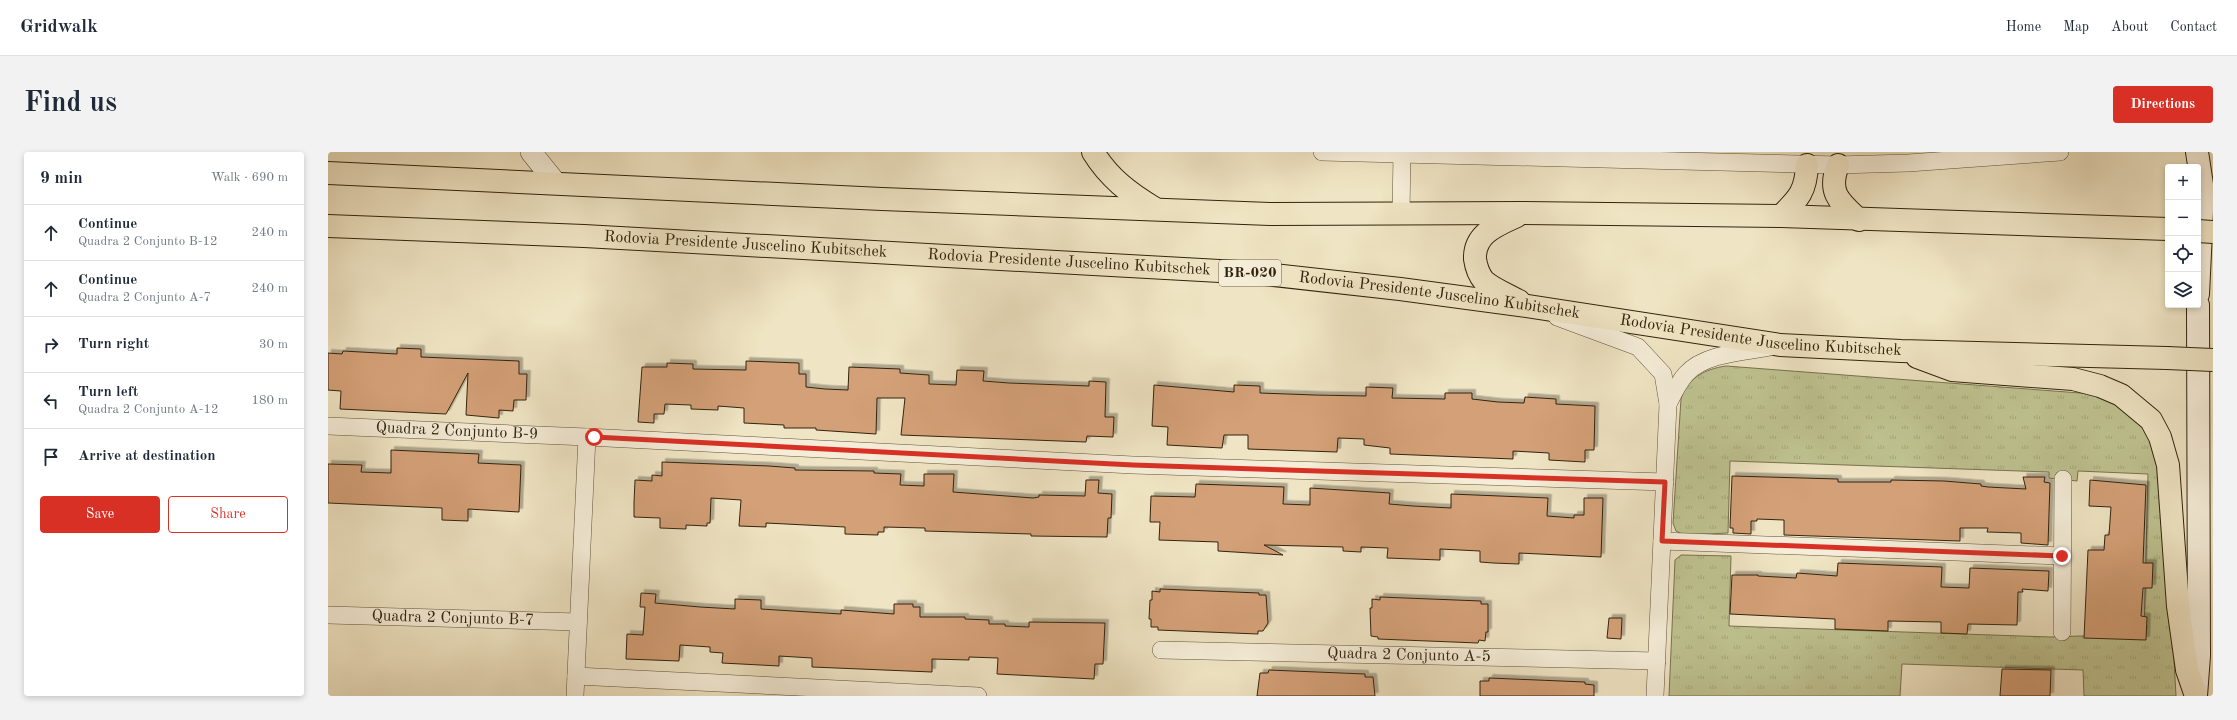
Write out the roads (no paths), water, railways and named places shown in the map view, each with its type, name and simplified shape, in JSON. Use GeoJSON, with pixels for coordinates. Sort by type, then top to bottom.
{"type":"FeatureCollection","features":[{"type":"Feature","properties":{"kind":"highway"},"geometry":{"type":"LineString","coordinates":[[1093,152],[1112,178],[1130,194],[1157,210]]}},
{"type":"Feature","properties":{"kind":"highway"},"geometry":{"type":"LineString","coordinates":[[1781,216],[1803,191],[1806,181],[1807,165]]}},
{"type":"Feature","properties":{"kind":"highway"},"geometry":{"type":"LineString","coordinates":[[1838,165],[1835,175],[1835,193],[1839,201],[1859,220]]}},
{"type":"Feature","properties":{"kind":"highway"},"geometry":{"type":"LineString","coordinates":[[328,173],[1270,214],[1524,213],[1781,216],[1859,220],[2165,229]]}},
{"type":"Feature","properties":{"kind":"highway"},"geometry":{"type":"LineString","coordinates":[[1524,213],[1494,227],[1481,237],[1475,252],[1476,264],[1485,281],[1527,306]]}},
{"type":"Feature","properties":{"kind":"highway","name":"Rodovia Presidente Juscelino Kubitschek"},"geometry":{"type":"LineString","coordinates":[[328,226],[584,236],[1256,273],[1400,289],[1527,306],[1780,345],[1901,351],[2213,360]]}},
{"type":"Feature","properties":{"kind":"highway"},"geometry":{"type":"LineString","coordinates":[[2201,231],[2213,232]]}},
{"type":"Feature","properties":{"kind":"highway"},"geometry":{"type":"LineString","coordinates":[[1901,351],[1952,370],[2073,379],[2100,386],[2121,395],[2150,420],[2160,437],[2168,465],[2178,606],[2187,670],[2196,696]]}},
{"type":"Feature","properties":{"kind":"main road"},"geometry":{"type":"LineString","coordinates":[[2196,152],[2203,190]]}},
{"type":"Feature","properties":{"kind":"main road"},"geometry":{"type":"LineString","coordinates":[[2199,272],[2203,190],[2213,153]]}},
{"type":"Feature","properties":{"kind":"main road"},"geometry":{"type":"LineString","coordinates":[[2196,696],[2199,656],[2198,308]]}},
{"type":"Feature","properties":{"kind":"street"},"geometry":{"type":"LineString","coordinates":[[531,152],[556,183]]}},
{"type":"Feature","properties":{"kind":"street"},"geometry":{"type":"LineString","coordinates":[[1322,152],[1807,165],[1908,163],[2060,152]]}},
{"type":"Feature","properties":{"kind":"street"},"geometry":{"type":"LineString","coordinates":[[1401,214],[1402,154]]}},
{"type":"Feature","properties":{"kind":"street"},"geometry":{"type":"LineString","coordinates":[[1527,306],[1638,347],[1663,374],[1668,404],[1656,696]]}},
{"type":"Feature","properties":{"kind":"street"},"geometry":{"type":"LineString","coordinates":[[1668,404],[1685,375],[1703,363],[1719,357],[1780,345]]}},
{"type":"Feature","properties":{"kind":"street","name":"Quadra 2 Conjunto B-9"},"geometry":{"type":"LineString","coordinates":[[328,426],[587,437],[1133,465],[1665,482]]}},
{"type":"Feature","properties":{"kind":"street"},"geometry":{"type":"LineString","coordinates":[[575,696],[587,437]]}},
{"type":"Feature","properties":{"kind":"street"},"geometry":{"type":"LineString","coordinates":[[2062,632],[2063,479]]}},
{"type":"Feature","properties":{"kind":"street"},"geometry":{"type":"LineString","coordinates":[[1662,541],[2062,556]]}},
{"type":"Feature","properties":{"kind":"street","name":"Quadra 2 Conjunto B-7"},"geometry":{"type":"LineString","coordinates":[[328,615],[578,622]]}},
{"type":"Feature","properties":{"kind":"street","name":"Quadra 2 Conjunto A-5"},"geometry":{"type":"LineString","coordinates":[[1161,650],[1657,661]]}},
{"type":"Feature","properties":{"kind":"street"},"geometry":{"type":"LineString","coordinates":[[576,676],[978,696]]}}]}
